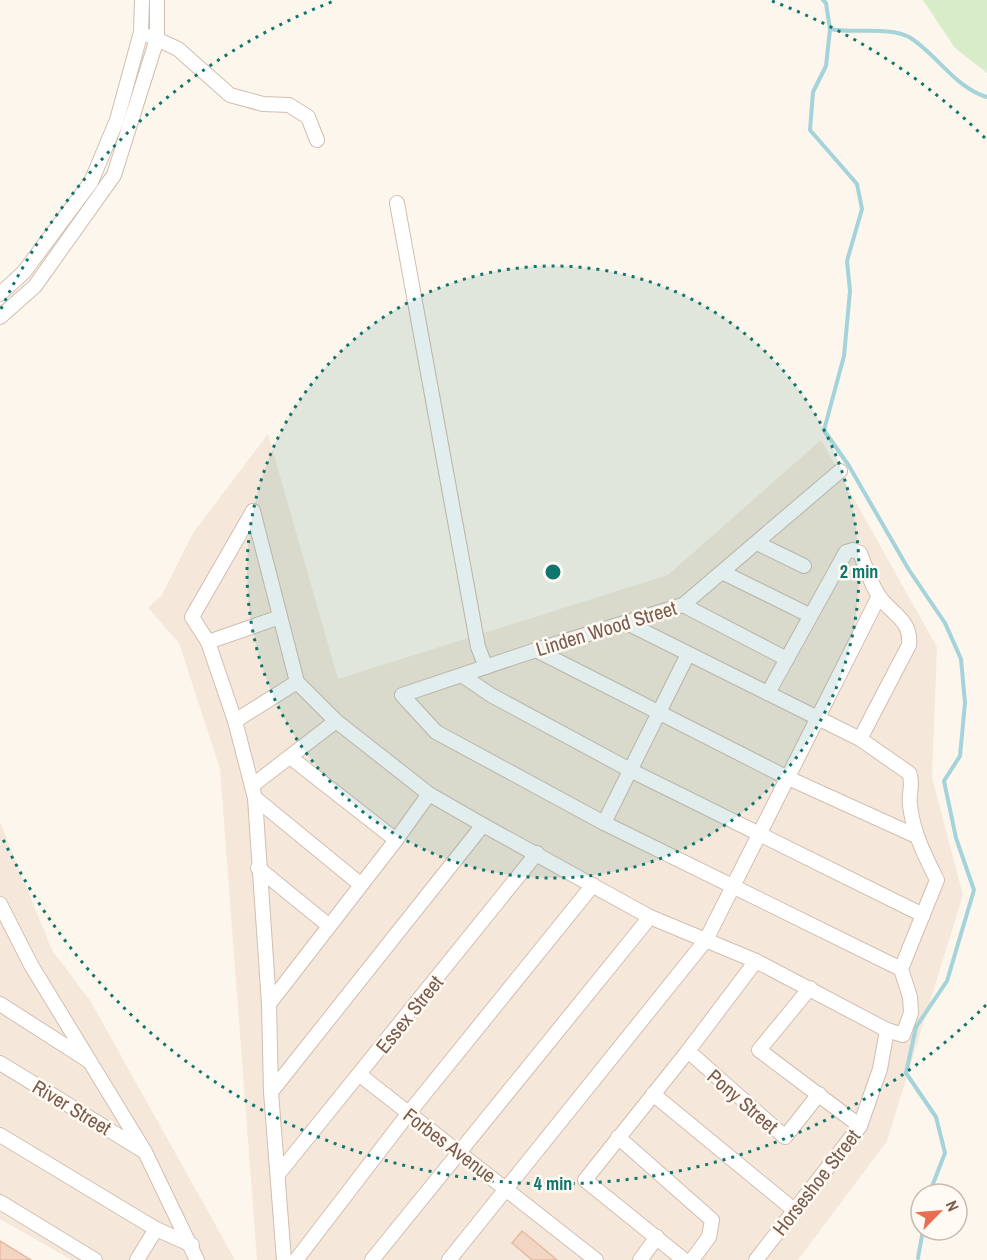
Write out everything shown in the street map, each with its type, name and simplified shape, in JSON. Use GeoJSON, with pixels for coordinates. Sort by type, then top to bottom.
{"type":"FeatureCollection","features":[{"type":"Feature","properties":{"kind":"street"},"geometry":{"type":"LineString","coordinates":[[0,294],[24,272],[91,182],[117,120],[141,32],[142,0]]}},
{"type":"Feature","properties":{"kind":"street"},"geometry":{"type":"LineString","coordinates":[[0,317],[35,286],[114,175],[157,39],[158,0]]}},
{"type":"Feature","properties":{"kind":"street"},"geometry":{"type":"LineString","coordinates":[[141,32],[178,49],[230,95],[263,104],[289,105],[309,117],[317,140]]}},
{"type":"Feature","properties":{"kind":"street"},"geometry":{"type":"LineString","coordinates":[[396,203],[478,647],[486,668]]}},
{"type":"Feature","properties":{"kind":"street","name":"Linden Wood Street"},"geometry":{"type":"LineString","coordinates":[[604,823],[436,732],[402,695],[536,650],[683,605],[724,573],[840,471]]}},
{"type":"Feature","properties":{"kind":"street"},"geometry":{"type":"LineString","coordinates":[[284,1260],[271,1092],[269,1004],[254,792],[235,721],[208,642],[192,616],[253,511],[297,681],[336,721],[429,794],[483,825],[650,917],[756,961],[887,1030],[903,1035],[911,1013],[910,997],[901,969],[937,880],[916,836],[910,807],[912,781],[909,773],[860,739],[816,720],[768,693],[627,623]]}},
{"type":"Feature","properties":{"kind":"street"},"geometry":{"type":"LineString","coordinates":[[757,543],[804,566]]}},
{"type":"Feature","properties":{"kind":"street"},"geometry":{"type":"LineString","coordinates":[[768,693],[788,659],[809,615],[846,552],[853,550],[860,553],[879,596],[906,624],[910,633],[909,645],[860,739]]}},
{"type":"Feature","properties":{"kind":"street"},"geometry":{"type":"LineString","coordinates":[[724,573],[809,615]]}},
{"type":"Feature","properties":{"kind":"street"},"geometry":{"type":"LineString","coordinates":[[449,1260],[706,940],[758,832],[879,596]]}},
{"type":"Feature","properties":{"kind":"street"},"geometry":{"type":"LineString","coordinates":[[683,605],[788,659]]}},
{"type":"Feature","properties":{"kind":"street"},"geometry":{"type":"LineString","coordinates":[[208,642],[280,617]]}},
{"type":"Feature","properties":{"kind":"street"},"geometry":{"type":"LineString","coordinates":[[536,650],[786,777],[916,836]]}},
{"type":"Feature","properties":{"kind":"street"},"geometry":{"type":"LineString","coordinates":[[688,654],[604,823],[901,969]]}},
{"type":"Feature","properties":{"kind":"street"},"geometry":{"type":"LineString","coordinates":[[463,676],[491,695],[630,770],[923,915]]}},
{"type":"Feature","properties":{"kind":"street"},"geometry":{"type":"LineString","coordinates":[[235,721],[297,681]]}},
{"type":"Feature","properties":{"kind":"street"},"geometry":{"type":"LineString","coordinates":[[254,792],[290,758],[336,721]]}},
{"type":"Feature","properties":{"kind":"street"},"geometry":{"type":"LineString","coordinates":[[290,758],[396,840]]}},
{"type":"Feature","properties":{"kind":"street"},"geometry":{"type":"LineString","coordinates":[[254,792],[360,884]]}},
{"type":"Feature","properties":{"kind":"street"},"geometry":{"type":"LineString","coordinates":[[269,1004],[429,794]]}},
{"type":"Feature","properties":{"kind":"street"},"geometry":{"type":"LineString","coordinates":[[271,1092],[483,825]]}},
{"type":"Feature","properties":{"kind":"street","name":"Essex Street"},"geometry":{"type":"LineString","coordinates":[[279,1173],[537,853]]}},
{"type":"Feature","properties":{"kind":"street"},"geometry":{"type":"LineString","coordinates":[[258,868],[328,925]]}},
{"type":"Feature","properties":{"kind":"street"},"geometry":{"type":"LineString","coordinates":[[297,1260],[408,1114],[592,885]]}},
{"type":"Feature","properties":{"kind":"street"},"geometry":{"type":"LineString","coordinates":[[0,904],[31,965],[145,1152],[192,1245],[197,1260]]}},
{"type":"Feature","properties":{"kind":"street"},"geometry":{"type":"LineString","coordinates":[[372,1260],[650,917]]}},
{"type":"Feature","properties":{"kind":"street"},"geometry":{"type":"LineString","coordinates":[[684,1260],[585,1180],[688,1052],[756,961]]}},
{"type":"Feature","properties":{"kind":"street"},"geometry":{"type":"LineString","coordinates":[[810,988],[759,1050],[860,1126]]}},
{"type":"Feature","properties":{"kind":"street"},"geometry":{"type":"LineString","coordinates":[[0,1004],[93,1064]]}},
{"type":"Feature","properties":{"kind":"street","name":"Horseshoe Street"},"geometry":{"type":"LineString","coordinates":[[756,1260],[860,1126],[880,1069],[887,1030]]}},
{"type":"Feature","properties":{"kind":"street","name":"Pony Street"},"geometry":{"type":"LineString","coordinates":[[688,1052],[785,1137],[819,1095]]}},
{"type":"Feature","properties":{"kind":"street","name":"River Street"},"geometry":{"type":"LineString","coordinates":[[0,1063],[145,1152]]}},
{"type":"Feature","properties":{"kind":"street","name":"Forbes Avenue"},"geometry":{"type":"LineString","coordinates":[[360,1075],[596,1260]]}},
{"type":"Feature","properties":{"kind":"street"},"geometry":{"type":"LineString","coordinates":[[653,1094],[794,1210]]}},
{"type":"Feature","properties":{"kind":"street"},"geometry":{"type":"LineString","coordinates":[[0,1135],[156,1229],[192,1245]]}},
{"type":"Feature","properties":{"kind":"street"},"geometry":{"type":"LineString","coordinates":[[618,1137],[712,1220],[709,1237],[692,1260]]}},
{"type":"Feature","properties":{"kind":"street"},"geometry":{"type":"LineString","coordinates":[[0,1202],[94,1260]]}},
{"type":"Feature","properties":{"kind":"street"},"geometry":{"type":"LineString","coordinates":[[137,1260],[156,1229]]}},
{"type":"Feature","properties":{"kind":"street"},"geometry":{"type":"LineString","coordinates":[[639,1260],[657,1237]]}},
{"type":"Feature","properties":{"kind":"shaded area"},"geometry":{"type":"Polygon","coordinates":[[[268,434],[338,679],[668,575],[821,440],[937,647],[932,777],[963,895],[887,1141],[798,1260],[257,1260],[220,769],[179,643],[148,608],[162,595],[193,533],[268,434]]]}},
{"type":"Feature","properties":{"kind":"shaded area"},"geometry":{"type":"Polygon","coordinates":[[[0,822],[52,950],[91,1002],[235,1260],[72,1260],[0,1219],[0,822]]]}},
{"type":"Feature","properties":{"kind":"green space"},"geometry":{"type":"Polygon","coordinates":[[[923,0],[987,0],[987,73],[955,48],[923,0]]]}},
{"type":"Feature","properties":{"kind":"building"},"geometry":{"type":"Polygon","coordinates":[[[522,1231],[557,1260],[532,1260],[512,1243],[522,1231]]]}},
{"type":"Feature","properties":{"kind":"building"},"geometry":{"type":"Polygon","coordinates":[[[0,1241],[31,1260],[0,1260],[0,1241]]]}},
{"type":"Feature","properties":{"kind":"waterway"},"geometry":{"type":"LineString","coordinates":[[823,0],[826,3],[830,29],[826,66],[813,92],[810,130],[857,184],[862,209],[847,261],[850,291],[844,356],[824,430],[849,466],[909,570],[945,623],[961,659],[965,703],[960,756],[944,781],[956,838],[974,890],[947,981],[916,1027],[906,1073],[936,1117],[945,1153],[934,1182]]}},
{"type":"Feature","properties":{"kind":"waterway"},"geometry":{"type":"LineString","coordinates":[[830,29],[891,32],[909,37],[965,86],[987,97]]}},
{"type":"Feature","properties":{"kind":"waterway"},"geometry":{"type":"LineString","coordinates":[[918,1258],[921,1242]]}}]}
